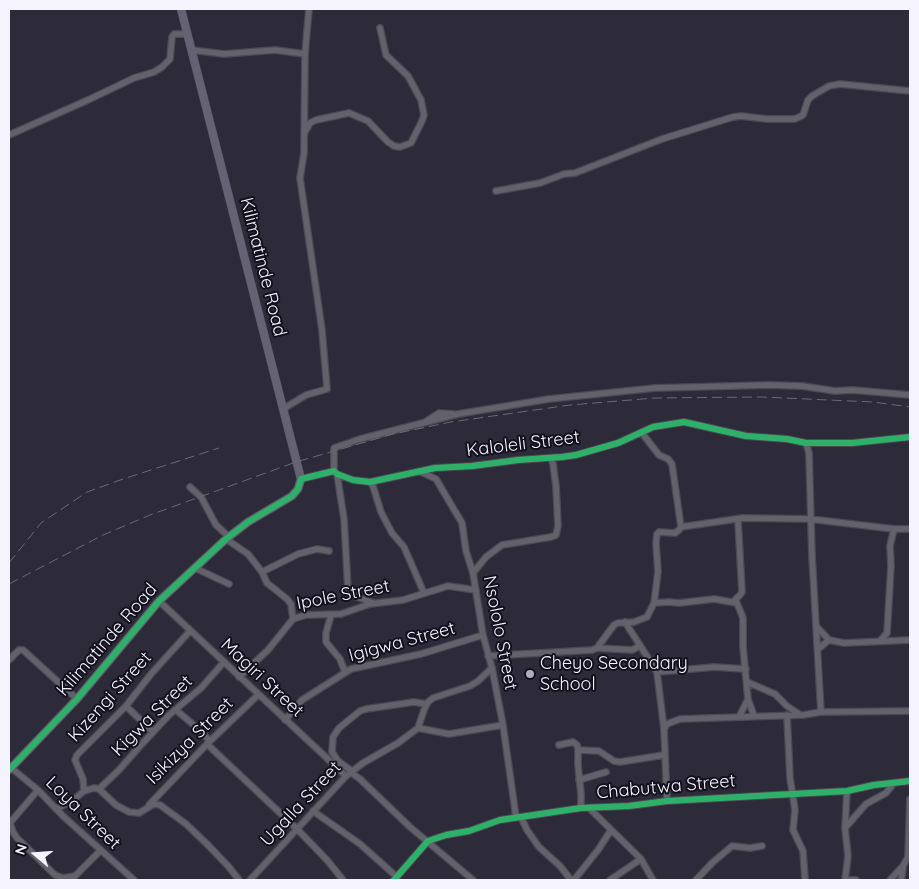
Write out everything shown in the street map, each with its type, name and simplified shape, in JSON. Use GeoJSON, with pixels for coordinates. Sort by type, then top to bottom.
{"type":"FeatureCollection","features":[{"type":"Feature","properties":{"kind":"main road","name":"Kilimatinde Road"},"geometry":{"type":"LineString","coordinates":[[10,768],[77,699],[159,601],[227,538],[248,522],[292,496],[298,489],[301,479],[181,9]]}},
{"type":"Feature","properties":{"kind":"street"},"geometry":{"type":"LineString","coordinates":[[283,409],[306,396],[327,389],[321,321],[301,183],[305,54],[310,9]]}},
{"type":"Feature","properties":{"kind":"street"},"geometry":{"type":"LineString","coordinates":[[304,134],[310,123],[316,120],[349,113],[368,121],[394,146],[400,147],[411,143],[420,129],[424,115],[421,100],[408,76],[386,55],[380,28]]}},
{"type":"Feature","properties":{"kind":"street"},"geometry":{"type":"LineString","coordinates":[[9,135],[134,78],[154,72],[170,59],[172,36],[174,34],[187,34]]}},
{"type":"Feature","properties":{"kind":"street"},"geometry":{"type":"LineString","coordinates":[[192,50],[224,54],[276,50],[305,54]]}},
{"type":"Feature","properties":{"kind":"street"},"geometry":{"type":"LineString","coordinates":[[496,191],[540,182],[564,174],[576,173],[662,139],[741,116],[767,119],[795,119],[803,115],[808,100],[812,96],[829,86],[840,84],[910,91]]}},
{"type":"Feature","properties":{"kind":"street"},"geometry":{"type":"LineString","coordinates":[[375,604],[350,594],[348,590],[344,519],[335,473],[334,448],[360,439],[455,415],[548,399],[615,391],[661,388],[802,386],[835,391],[853,390],[910,394]]}},
{"type":"Feature","properties":{"kind":"street","name":"Kaloleli Street"},"geometry":{"type":"LineString","coordinates":[[301,479],[335,473],[353,480],[370,482],[435,468],[576,455],[662,425],[684,422],[746,436],[806,443]]}},
{"type":"Feature","properties":{"kind":"street"},"geometry":{"type":"LineString","coordinates":[[642,433],[659,455],[668,459],[672,464],[681,527]]}},
{"type":"Feature","properties":{"kind":"street"},"geometry":{"type":"LineString","coordinates":[[821,712],[810,520],[809,453],[806,443],[852,443],[910,437]]}},
{"type":"Feature","properties":{"kind":"street"},"geometry":{"type":"LineString","coordinates":[[473,573],[491,553],[502,545],[556,535],[558,526],[556,486],[551,458]]}},
{"type":"Feature","properties":{"kind":"street","name":"Nsololo Street"},"geometry":{"type":"LineString","coordinates":[[421,472],[436,479],[462,523],[466,551],[473,573],[483,635],[492,668],[519,817]]}},
{"type":"Feature","properties":{"kind":"street"},"geometry":{"type":"LineString","coordinates":[[370,482],[389,529],[404,547],[424,593]]}},
{"type":"Feature","properties":{"kind":"street"},"geometry":{"type":"LineString","coordinates":[[190,487],[201,497],[216,525],[227,538],[248,554],[262,572],[267,583],[291,604],[293,619]]}},
{"type":"Feature","properties":{"kind":"street"},"geometry":{"type":"LineString","coordinates":[[597,648],[614,625],[621,622],[641,621],[647,617],[654,603],[658,572],[657,534],[660,531],[675,533],[681,527],[743,518],[810,520],[910,529]]}},
{"type":"Feature","properties":{"kind":"street"},"geometry":{"type":"LineString","coordinates":[[734,601],[742,592],[738,520]]}},
{"type":"Feature","properties":{"kind":"street"},"geometry":{"type":"LineString","coordinates":[[880,641],[888,633],[891,580],[890,546],[894,529]]}},
{"type":"Feature","properties":{"kind":"street"},"geometry":{"type":"LineString","coordinates":[[262,572],[298,554],[317,549],[329,551]]}},
{"type":"Feature","properties":{"kind":"street"},"geometry":{"type":"LineString","coordinates":[[195,568],[229,584]]}},
{"type":"Feature","properties":{"kind":"street","name":"Ipole Street"},"geometry":{"type":"LineString","coordinates":[[239,677],[268,650],[293,619],[306,615],[341,614],[375,604],[403,600],[448,586],[476,590]]}},
{"type":"Feature","properties":{"kind":"street"},"geometry":{"type":"LineString","coordinates":[[654,603],[679,603],[714,599],[737,603],[743,618],[743,647],[748,699],[754,716]]}},
{"type":"Feature","properties":{"kind":"street","name":"Magiri Street"},"geometry":{"type":"LineString","coordinates":[[159,601],[285,720],[349,773]]}},
{"type":"Feature","properties":{"kind":"street"},"geometry":{"type":"LineString","coordinates":[[331,615],[326,633],[326,642],[340,659],[345,672]]}},
{"type":"Feature","properties":{"kind":"street"},"geometry":{"type":"LineString","coordinates":[[626,622],[657,672],[664,729],[667,801]]}},
{"type":"Feature","properties":{"kind":"street"},"geometry":{"type":"LineString","coordinates":[[816,625],[820,632],[829,640],[844,643],[910,640]]}},
{"type":"Feature","properties":{"kind":"street","name":"Kizengi Street"},"geometry":{"type":"LineString","coordinates":[[84,791],[83,779],[75,760],[77,755],[126,706],[151,674],[190,631]]}},
{"type":"Feature","properties":{"kind":"street"},"geometry":{"type":"LineString","coordinates":[[888,633],[896,641]]}},
{"type":"Feature","properties":{"kind":"street","name":"Igigwa Street"},"geometry":{"type":"LineString","coordinates":[[285,720],[302,700],[356,667],[421,654],[483,635]]}},
{"type":"Feature","properties":{"kind":"street"},"geometry":{"type":"LineString","coordinates":[[818,649],[829,640]]}},
{"type":"Feature","properties":{"kind":"street"},"geometry":{"type":"LineString","coordinates":[[488,656],[583,651],[597,648],[632,650],[640,646]]}},
{"type":"Feature","properties":{"kind":"street"},"geometry":{"type":"LineString","coordinates":[[9,660],[19,650],[23,650],[77,699]]}},
{"type":"Feature","properties":{"kind":"street","name":"Kigwa Street"},"geometry":{"type":"LineString","coordinates":[[99,788],[119,770],[153,732],[201,688],[224,662]]}},
{"type":"Feature","properties":{"kind":"street"},"geometry":{"type":"LineString","coordinates":[[657,672],[714,667],[746,669]]}},
{"type":"Feature","properties":{"kind":"street"},"geometry":{"type":"LineString","coordinates":[[492,668],[470,686],[433,698],[426,704],[418,728],[449,734],[503,725]]}},
{"type":"Feature","properties":{"kind":"street"},"geometry":{"type":"LineString","coordinates":[[747,682],[775,694],[800,715]]}},
{"type":"Feature","properties":{"kind":"street","name":"Isikizya Street"},"geometry":{"type":"LineString","coordinates":[[146,810],[153,800],[208,742],[258,695]]}},
{"type":"Feature","properties":{"kind":"street"},"geometry":{"type":"LineString","coordinates":[[739,717],[748,699]]}},
{"type":"Feature","properties":{"kind":"street"},"geometry":{"type":"LineString","coordinates":[[426,704],[414,702],[366,709],[360,712],[339,728],[333,737],[332,752],[349,773],[360,779],[410,827],[473,880]]}},
{"type":"Feature","properties":{"kind":"street"},"geometry":{"type":"LineString","coordinates":[[126,706],[153,732]]}},
{"type":"Feature","properties":{"kind":"street"},"geometry":{"type":"LineString","coordinates":[[176,710],[195,726],[208,742],[297,829],[327,860],[343,880]]}},
{"type":"Feature","properties":{"kind":"street"},"geometry":{"type":"LineString","coordinates":[[664,729],[667,724],[680,719],[800,715],[821,712],[910,711]]}},
{"type":"Feature","properties":{"kind":"street"},"geometry":{"type":"LineString","coordinates":[[787,715],[792,793],[795,810],[793,830],[803,851],[805,880]]}},
{"type":"Feature","properties":{"kind":"street","name":"Ugalla Street"},"geometry":{"type":"LineString","coordinates":[[250,880],[349,773],[398,743],[418,728]]}},
{"type":"Feature","properties":{"kind":"street"},"geometry":{"type":"LineString","coordinates":[[559,744],[573,742],[578,750],[581,808]]}},
{"type":"Feature","properties":{"kind":"street"},"geometry":{"type":"LineString","coordinates":[[578,750],[599,751],[614,761],[620,762],[664,755]]}},
{"type":"Feature","properties":{"kind":"street","name":"Loya Street"},"geometry":{"type":"LineString","coordinates":[[10,768],[38,790],[100,851],[134,880]]}},
{"type":"Feature","properties":{"kind":"street"},"geometry":{"type":"LineString","coordinates":[[580,780],[606,772]]}},
{"type":"Feature","properties":{"kind":"street","name":"Chabutwa Street"},"geometry":{"type":"LineString","coordinates":[[428,841],[446,835],[469,831],[500,820],[581,808],[792,793],[847,791],[874,785],[910,781]]}},
{"type":"Feature","properties":{"kind":"street"},"geometry":{"type":"LineString","coordinates":[[845,828],[863,807],[886,793],[894,783]]}},
{"type":"Feature","properties":{"kind":"street"},"geometry":{"type":"LineString","coordinates":[[56,809],[72,801],[90,788],[99,788],[116,805],[129,812],[139,813],[154,804],[160,804],[208,845],[239,880]]}},
{"type":"Feature","properties":{"kind":"street"},"geometry":{"type":"LineString","coordinates":[[38,790],[9,823],[17,838],[55,875],[63,878],[73,878],[100,851]]}},
{"type":"Feature","properties":{"kind":"street"},"geometry":{"type":"LineString","coordinates":[[847,791],[845,828],[848,847],[846,880],[856,880]]}},
{"type":"Feature","properties":{"kind":"street"},"geometry":{"type":"LineString","coordinates":[[901,880],[907,864],[910,799]]}},
{"type":"Feature","properties":{"kind":"street"},"geometry":{"type":"LineString","coordinates":[[589,808],[641,859],[653,880]]}},
{"type":"Feature","properties":{"kind":"street"},"geometry":{"type":"LineString","coordinates":[[313,812],[365,848],[396,879],[428,841]]}},
{"type":"Feature","properties":{"kind":"street"},"geometry":{"type":"LineString","coordinates":[[519,817],[540,847],[573,880],[598,850],[611,830]]}},
{"type":"Feature","properties":{"kind":"street"},"geometry":{"type":"LineString","coordinates":[[696,880],[732,846],[750,848],[762,846]]}},
{"type":"Feature","properties":{"kind":"street"},"geometry":{"type":"LineString","coordinates":[[610,880],[641,859]]}},
{"type":"Feature","properties":{"kind":"street"},"geometry":{"type":"LineString","coordinates":[[890,880],[907,864]]}},
{"type":"Feature","properties":{"kind":"railway"},"geometry":{"type":"LineString","coordinates":[[9,584],[103,535],[150,515],[296,462],[393,434],[451,422],[570,405],[655,398],[762,397],[873,402],[910,407]]}},
{"type":"Feature","properties":{"kind":"railway"},"geometry":{"type":"LineString","coordinates":[[9,563],[41,523],[87,492],[219,448]]}},
{"type":"Feature","properties":{"kind":"cycle path"},"geometry":{"type":"LineString","coordinates":[[9,770],[77,699],[159,601],[226,539],[248,522],[292,496],[298,489],[301,479],[334,471],[353,480],[370,482],[435,468],[576,455],[618,443],[653,427],[684,422],[746,436],[787,439],[806,443],[852,443],[910,437]]}},
{"type":"Feature","properties":{"kind":"cycle path"},"geometry":{"type":"LineString","coordinates":[[394,880],[428,841],[446,835],[469,831],[500,820],[581,808],[629,806],[667,801],[847,791],[874,785],[910,781]]}},
{"type":"Feature","properties":{"kind":"place","name":"Cheyo Secondary School"},"geometry":{"type":"Point","coordinates":[530,674]}}]}
